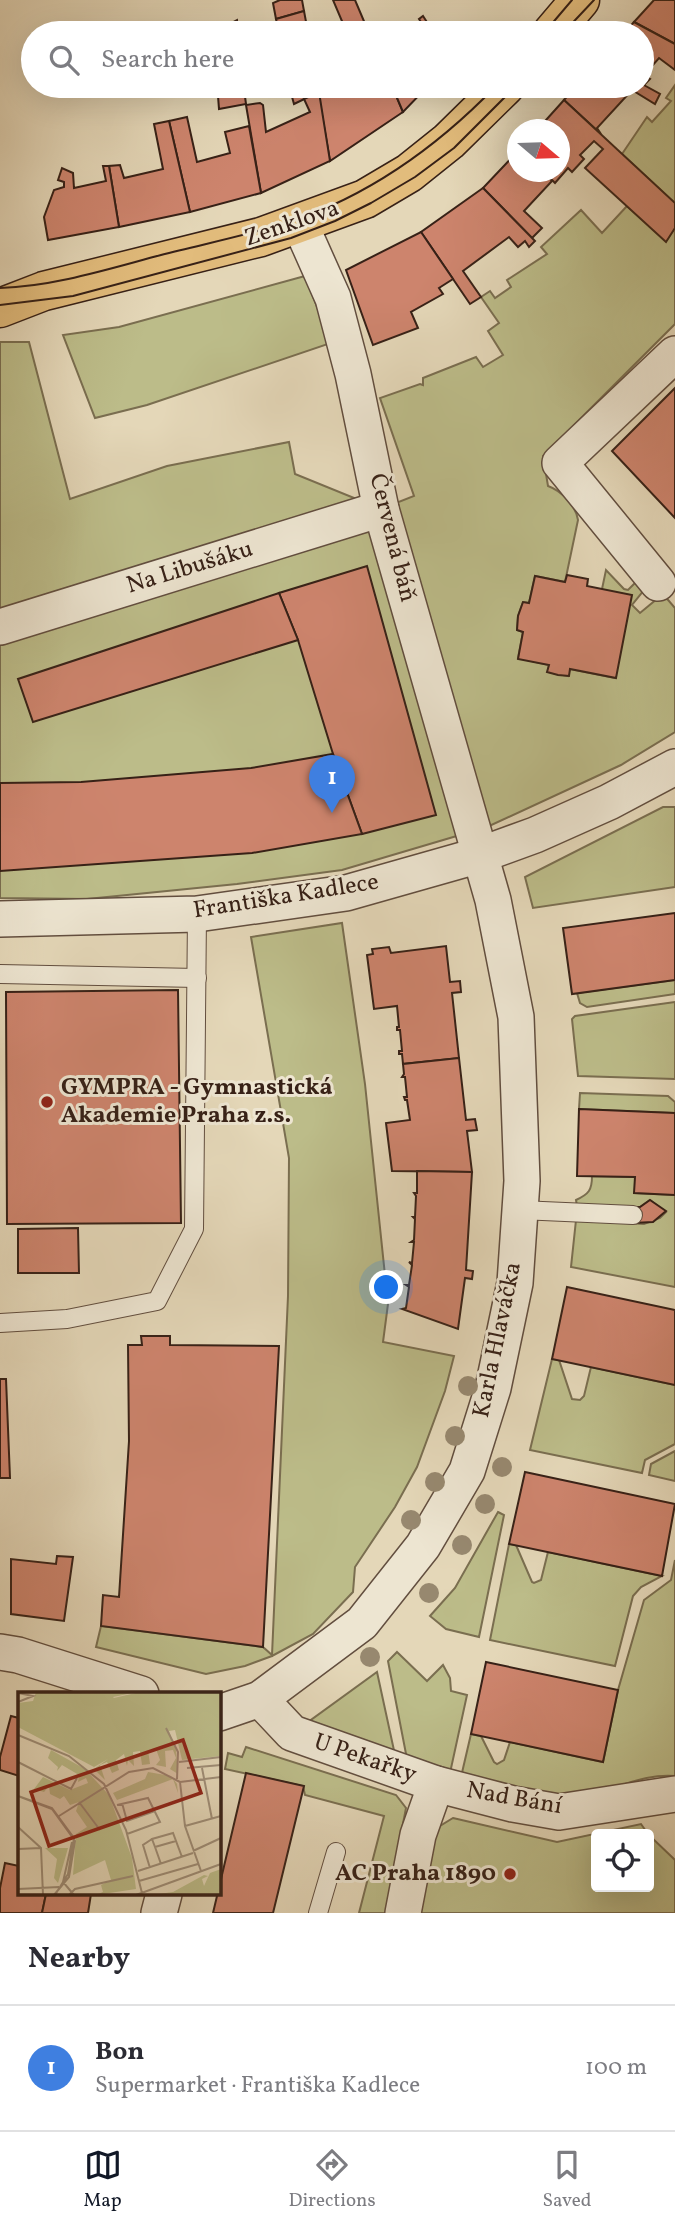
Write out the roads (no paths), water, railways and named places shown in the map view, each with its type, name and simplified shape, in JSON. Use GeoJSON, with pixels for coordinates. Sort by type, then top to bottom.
{"type":"FeatureCollection","features":[{"type":"Feature","properties":{"kind":"main road"},"geometry":{"type":"LineString","coordinates":[[562,21],[580,0]]}},
{"type":"Feature","properties":{"kind":"main road","name":"Zenklova"},"geometry":{"type":"LineString","coordinates":[[0,308],[44,292],[261,237],[365,199],[409,173],[449,141],[493,98]]}},
{"type":"Feature","properties":{"kind":"main road","name":"Zenklova"},"geometry":{"type":"LineString","coordinates":[[0,280],[44,292]]}},
{"type":"Feature","properties":{"kind":"street","name":"Červená báň"},"geometry":{"type":"LineString","coordinates":[[300,224],[333,298],[356,387],[381,509],[481,855]]}},
{"type":"Feature","properties":{"kind":"street"},"geometry":{"type":"LineString","coordinates":[[657,583],[560,463],[675,354]]}},
{"type":"Feature","properties":{"kind":"street","name":"Na Libušáku"},"geometry":{"type":"LineString","coordinates":[[0,627],[381,509]]}},
{"type":"Feature","properties":{"kind":"street","name":"Františka Kadlece"},"geometry":{"type":"LineString","coordinates":[[0,919],[197,914],[346,892],[481,855],[536,835],[609,802],[675,767]]}},
{"type":"Feature","properties":{"kind":"street","name":"Karla Hlaváčka"},"geometry":{"type":"LineString","coordinates":[[220,1713],[260,1699],[362,1623],[423,1546],[467,1471],[493,1388],[514,1283],[522,1181],[516,1017],[493,900],[481,855]]}},
{"type":"Feature","properties":{"kind":"street"},"geometry":{"type":"LineString","coordinates":[[0,1652],[18,1655],[135,1692]]}},
{"type":"Feature","properties":{"kind":"street","name":"U Pekařky"},"geometry":{"type":"LineString","coordinates":[[260,1699],[292,1733],[436,1784],[418,1835],[403,1913]]}},
{"type":"Feature","properties":{"kind":"street","name":"Nad Bání"},"geometry":{"type":"LineString","coordinates":[[436,1784],[513,1804],[559,1812],[675,1794]]}},
{"type":"Feature","properties":{"kind":"street"},"geometry":{"type":"LineString","coordinates":[[159,1913],[163,1896]]}},
{"type":"Feature","properties":{"kind":"lane"},"geometry":{"type":"LineString","coordinates":[[0,1323],[67,1319],[157,1301],[194,1229],[197,914]]}},
{"type":"Feature","properties":{"kind":"lane"},"geometry":{"type":"LineString","coordinates":[[0,974],[197,978]]}},
{"type":"Feature","properties":{"kind":"lane"},"geometry":{"type":"LineString","coordinates":[[520,1210],[633,1215]]}},
{"type":"Feature","properties":{"kind":"lane"},"geometry":{"type":"LineString","coordinates":[[318,1913],[336,1852]]}},
{"type":"Feature","properties":{"kind":"tram line"},"geometry":{"type":"LineString","coordinates":[[554,21],[572,0]]}},
{"type":"Feature","properties":{"kind":"tram line"},"geometry":{"type":"LineString","coordinates":[[574,21],[594,0]]}},
{"type":"Feature","properties":{"kind":"tram line"},"geometry":{"type":"LineString","coordinates":[[0,288],[81,276],[258,231],[319,211],[348,198],[401,166],[451,129],[484,98]]}},
{"type":"Feature","properties":{"kind":"tram line"},"geometry":{"type":"LineString","coordinates":[[0,305],[73,296],[291,238],[335,221],[415,177],[454,148],[504,98]]}},
{"type":"Feature","properties":{"kind":"place","name":"Bon"},"geometry":{"type":"Point","coordinates":[332,813]}},
{"type":"Feature","properties":{"kind":"place","name":"GYMPRA - Gymnastická Akademie Praha z.s."},"geometry":{"type":"Point","coordinates":[47,1102]}},
{"type":"Feature","properties":{"kind":"place","name":"AC Praha 1890"},"geometry":{"type":"Point","coordinates":[510,1874]}}]}
